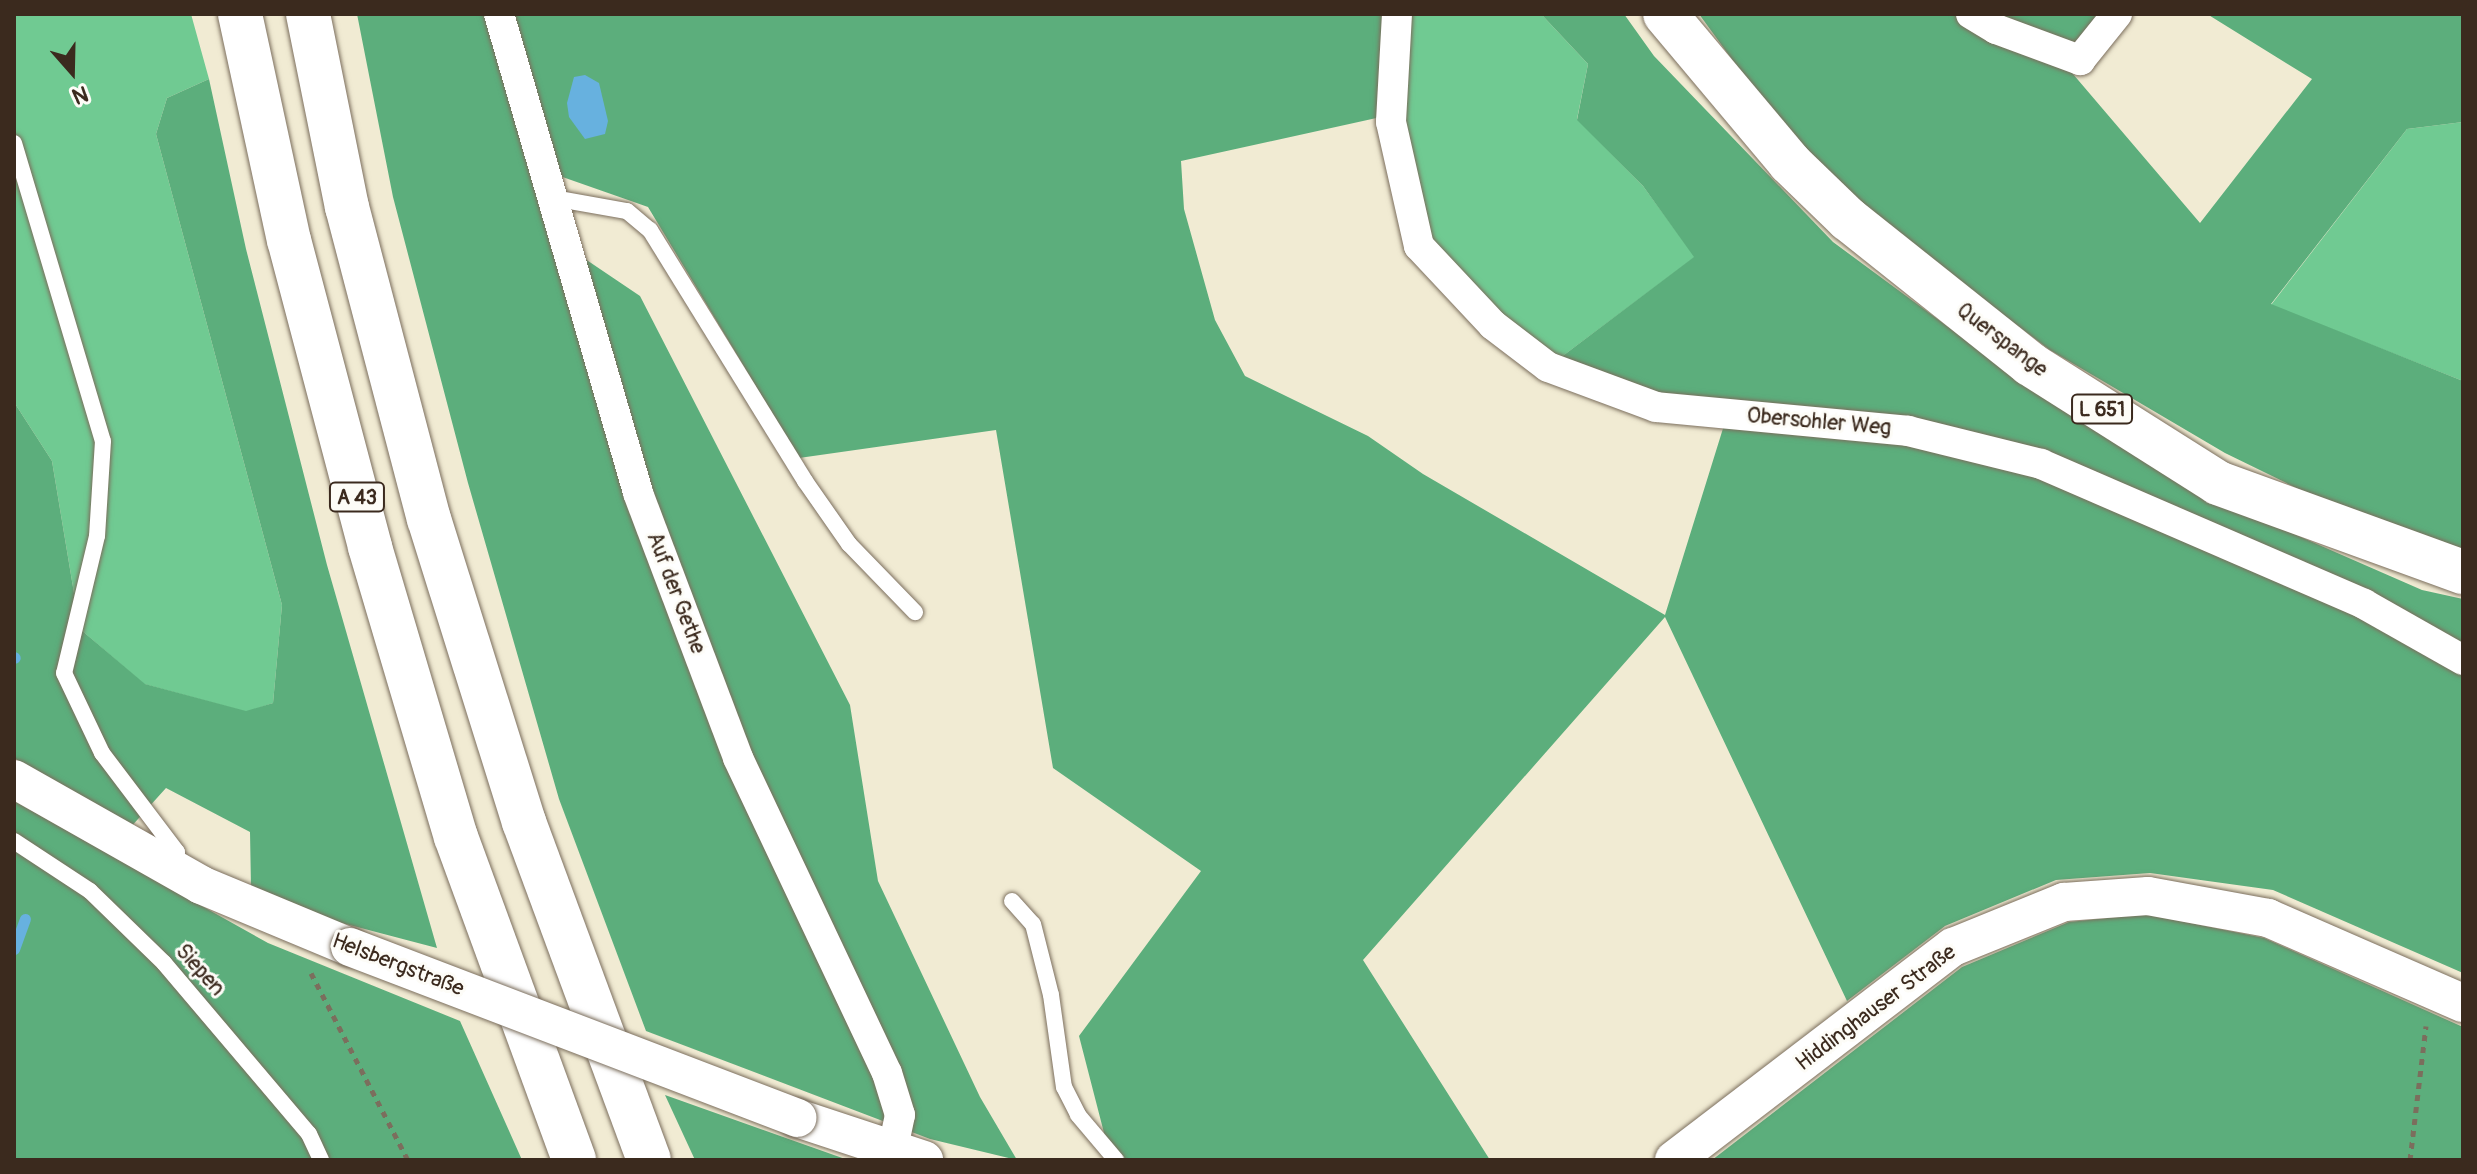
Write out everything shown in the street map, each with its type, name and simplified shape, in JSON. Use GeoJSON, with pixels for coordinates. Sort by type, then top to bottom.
{"type":"FeatureCollection","features":[{"type":"Feature","properties":{"kind":"main road","name":"A 43"},"geometry":{"type":"LineString","coordinates":[[240,14],[289,240],[374,562],[456,837],[574,1160]]}},
{"type":"Feature","properties":{"kind":"main road","name":"A 43"},"geometry":{"type":"LineString","coordinates":[[308,14],[347,207],[429,519],[524,822],[649,1160]]}},
{"type":"Feature","properties":{"kind":"main road","name":"Querspange"},"geometry":{"type":"LineString","coordinates":[[1665,14],[1790,163],[1848,219],[2030,364],[2218,483],[2432,565],[2463,572]]}},
{"type":"Feature","properties":{"kind":"street","name":"Auf der Gethe"},"geometry":{"type":"LineString","coordinates":[[499,14],[638,493],[732,743],[887,1073],[908,1156]]}},
{"type":"Feature","properties":{"kind":"street","name":"Obersohler Weg"},"geometry":{"type":"LineString","coordinates":[[1397,14],[1391,122],[1419,246],[1493,325],[1548,367],[1656,407],[1908,431],[2041,464],[2364,604],[2463,660]]}},
{"type":"Feature","properties":{"kind":"street"},"geometry":{"type":"LineString","coordinates":[[1971,14],[1996,29],[2080,60],[2117,14]]}},
{"type":"Feature","properties":{"kind":"street","name":"Helsbergstraße"},"geometry":{"type":"LineString","coordinates":[[14,779],[168,868],[292,924],[797,1118],[908,1156]]}},
{"type":"Feature","properties":{"kind":"street","name":"Hiddinghauser Straße"},"geometry":{"type":"LineString","coordinates":[[1674,1160],[1953,947],[2064,902],[2148,896],[2268,918],[2447,996]]}},
{"type":"Feature","properties":{"kind":"lane"},"geometry":{"type":"LineString","coordinates":[[14,143],[103,441],[97,536],[64,673],[102,753],[177,852],[168,868]]}},
{"type":"Feature","properties":{"kind":"lane"},"geometry":{"type":"LineString","coordinates":[[553,198],[627,211],[650,230],[805,481],[849,544],[915,612]]}},
{"type":"Feature","properties":{"kind":"lane","name":"Siepen"},"geometry":{"type":"LineString","coordinates":[[14,841],[90,891],[164,963],[309,1134],[321,1160]]}},
{"type":"Feature","properties":{"kind":"lane"},"geometry":{"type":"LineString","coordinates":[[1012,901],[1033,924],[1051,995],[1064,1087],[1078,1115],[1116,1160]]}},
{"type":"Feature","properties":{"kind":"path"},"geometry":{"type":"LineString","coordinates":[[292,924],[305,960],[408,1160]]}},
{"type":"Feature","properties":{"kind":"path"},"geometry":{"type":"LineString","coordinates":[[2410,1160],[2447,996]]}},
{"type":"Feature","properties":{"kind":"green space"},"geometry":{"type":"Polygon","coordinates":[[[14,14],[191,14],[209,79],[167,98],[156,134],[282,605],[273,703],[247,712],[144,684],[80,629],[52,461],[14,402],[14,14]]]}},
{"type":"Feature","properties":{"kind":"green space"},"geometry":{"type":"Polygon","coordinates":[[[357,14],[489,14],[554,238],[640,296],[850,705],[878,881],[980,1097],[1017,1160],[930,1139],[646,1031],[559,799],[468,483],[393,197],[357,14]]]}},
{"type":"Feature","properties":{"kind":"green space"},"geometry":{"type":"Polygon","coordinates":[[[508,14],[1385,14],[1381,117],[1181,161],[1184,209],[1215,320],[1245,376],[1368,436],[1423,474],[1665,615],[1725,422],[1906,437],[2039,474],[2287,579],[2463,669],[2463,973],[2273,890],[2150,873],[2056,880],[1945,926],[1847,1001],[1665,617],[1363,960],[1490,1160],[1111,1160],[1079,1036],[1201,871],[1053,768],[996,430],[799,458],[648,207],[554,174],[508,14]]]}},
{"type":"Feature","properties":{"kind":"green space"},"geometry":{"type":"Polygon","coordinates":[[[1408,14],[1541,14],[1588,64],[1577,119],[1643,186],[1695,257],[1556,361],[1500,318],[1423,239],[1404,120],[1408,14]]]}},
{"type":"Feature","properties":{"kind":"green space"},"geometry":{"type":"Polygon","coordinates":[[[1541,14],[1624,14],[1654,56],[1833,242],[2016,377],[2207,496],[2422,590],[2463,599],[2463,644],[2039,453],[1660,396],[1556,361],[1694,257],[1643,186],[1577,120],[1588,64],[1541,14]]]}},
{"type":"Feature","properties":{"kind":"green space"},"geometry":{"type":"Polygon","coordinates":[[[1699,14],[1952,14],[2067,67],[2200,223],[2312,79],[2207,14],[2463,14],[2463,122],[2407,129],[2271,304],[2463,381],[2463,556],[2323,501],[2225,453],[2050,350],[1857,205],[1763,102],[1699,14]]]}},
{"type":"Feature","properties":{"kind":"green space"},"geometry":{"type":"Polygon","coordinates":[[[1989,14],[2109,14],[2076,54],[1989,14]]]}},
{"type":"Feature","properties":{"kind":"green space"},"geometry":{"type":"Polygon","coordinates":[[[209,79],[246,249],[327,565],[437,948],[300,912],[251,888],[250,832],[166,788],[129,829],[14,758],[14,402],[52,461],[80,629],[145,684],[246,711],[273,703],[282,605],[156,134],[167,98],[209,79]]]}},
{"type":"Feature","properties":{"kind":"green space"},"geometry":{"type":"Polygon","coordinates":[[[2463,122],[2463,381],[2271,305],[2407,129],[2463,122]]]}},
{"type":"Feature","properties":{"kind":"green space"},"geometry":{"type":"Polygon","coordinates":[[[14,801],[268,943],[460,1021],[522,1160],[14,1160],[14,801]]]}},
{"type":"Feature","properties":{"kind":"green space"},"geometry":{"type":"Polygon","coordinates":[[[2146,914],[2264,938],[2463,1027],[2463,1160],[1712,1160],[1962,967],[2069,922],[2146,914]]]}},
{"type":"Feature","properties":{"kind":"green space"},"geometry":{"type":"Polygon","coordinates":[[[665,1095],[848,1160],[695,1160],[665,1095]]]}},
{"type":"Feature","properties":{"kind":"water"},"geometry":{"type":"Polygon","coordinates":[[[585,75],[599,83],[608,121],[605,134],[585,139],[569,117],[567,103],[574,77],[585,75]]]}},
{"type":"Feature","properties":{"kind":"waterway"},"geometry":{"type":"LineString","coordinates":[[14,949],[25,919]]}}]}
